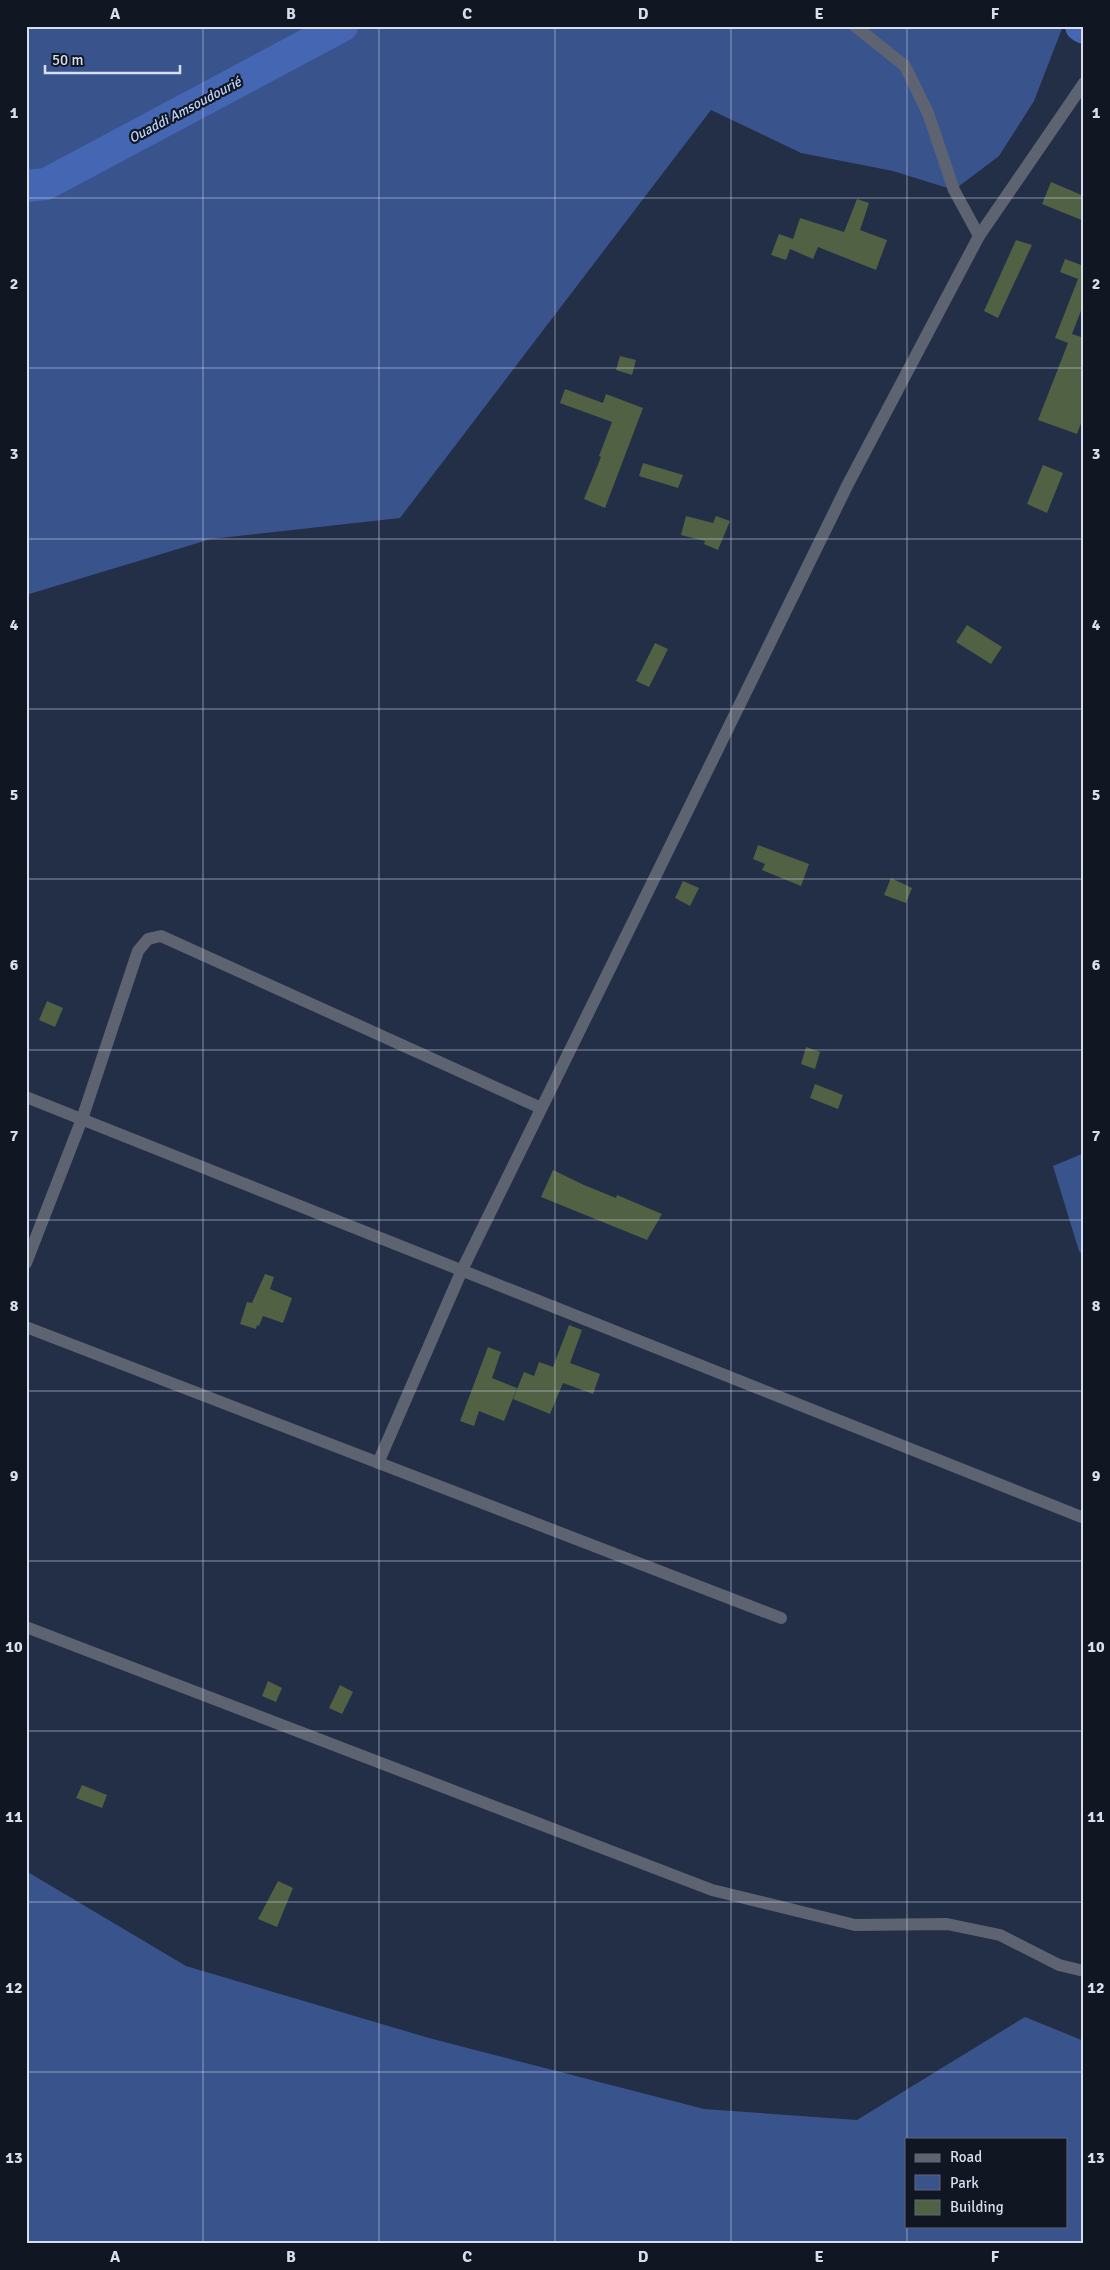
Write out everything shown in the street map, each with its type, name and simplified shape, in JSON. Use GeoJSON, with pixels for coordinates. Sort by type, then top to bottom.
{"type":"FeatureCollection","features":[{"type":"Feature","properties":{"kind":"street"},"geometry":{"type":"LineString","coordinates":[[855,26],[905,66],[928,113],[954,190],[979,236]]}},
{"type":"Feature","properties":{"kind":"street"},"geometry":{"type":"LineString","coordinates":[[378,1463],[462,1270],[848,484],[979,236],[1084,83]]}},
{"type":"Feature","properties":{"kind":"street"},"geometry":{"type":"LineString","coordinates":[[26,1263],[82,1118],[138,951],[148,939],[161,936],[541,1108]]}},
{"type":"Feature","properties":{"kind":"street"},"geometry":{"type":"LineString","coordinates":[[26,1097],[1084,1518]]}},
{"type":"Feature","properties":{"kind":"street"},"geometry":{"type":"LineString","coordinates":[[26,1327],[781,1618]]}},
{"type":"Feature","properties":{"kind":"street"},"geometry":{"type":"LineString","coordinates":[[26,1627],[712,1890],[855,1925],[947,1924],[1000,1935],[1059,1965],[1084,1971]]}},
{"type":"Feature","properties":{"kind":"green space"},"geometry":{"type":"Polygon","coordinates":[[[26,26],[1063,26],[1034,101],[999,156],[954,190],[893,171],[801,153],[711,110],[400,518],[211,539],[26,595],[26,26]]]}},
{"type":"Feature","properties":{"kind":"green space"},"geometry":{"type":"Polygon","coordinates":[[[1084,1153],[1084,1256],[1079,1251],[1053,1166],[1084,1153]]]}},
{"type":"Feature","properties":{"kind":"green space"},"geometry":{"type":"Polygon","coordinates":[[[26,1871],[186,1966],[429,2038],[704,2109],[857,2120],[1025,2017],[1084,2041],[1084,2244],[26,2244],[26,1871]]]}},
{"type":"Feature","properties":{"kind":"building"},"geometry":{"type":"Polygon","coordinates":[[[1051,182],[1084,196],[1084,221],[1042,204],[1051,182]]]}},
{"type":"Feature","properties":{"kind":"building"},"geometry":{"type":"Polygon","coordinates":[[[857,199],[869,203],[860,230],[887,240],[876,270],[818,247],[813,259],[790,249],[786,260],[771,255],[779,234],[793,239],[800,218],[844,232],[857,199]]]}},
{"type":"Feature","properties":{"kind":"building"},"geometry":{"type":"Polygon","coordinates":[[[1016,240],[1032,245],[998,318],[984,311],[1016,240]]]}},
{"type":"Feature","properties":{"kind":"building"},"geometry":{"type":"Polygon","coordinates":[[[1065,259],[1084,266],[1084,303],[1072,334],[1084,338],[1084,415],[1077,434],[1038,420],[1068,343],[1055,338],[1078,279],[1060,272],[1065,259]]]}},
{"type":"Feature","properties":{"kind":"building"},"geometry":{"type":"Polygon","coordinates":[[[620,356],[636,360],[632,375],[616,370],[620,356]]]}},
{"type":"Feature","properties":{"kind":"building"},"geometry":{"type":"Polygon","coordinates":[[[565,389],[603,403],[606,394],[643,408],[605,508],[584,499],[601,457],[599,456],[612,422],[560,403],[565,389]]]}},
{"type":"Feature","properties":{"kind":"building"},"geometry":{"type":"Polygon","coordinates":[[[643,463],[683,475],[678,488],[639,476],[643,463]]]}},
{"type":"Feature","properties":{"kind":"building"},"geometry":{"type":"Polygon","coordinates":[[[1043,465],[1063,473],[1047,513],[1027,504],[1043,465]]]}},
{"type":"Feature","properties":{"kind":"building"},"geometry":{"type":"Polygon","coordinates":[[[686,516],[713,523],[716,516],[730,521],[718,550],[704,544],[705,541],[681,535],[686,516]]]}},
{"type":"Feature","properties":{"kind":"building"},"geometry":{"type":"Polygon","coordinates":[[[967,625],[1002,647],[991,664],[956,642],[967,625]]]}},
{"type":"Feature","properties":{"kind":"building"},"geometry":{"type":"Polygon","coordinates":[[[655,643],[668,649],[649,687],[636,681],[655,643]]]}},
{"type":"Feature","properties":{"kind":"building"},"geometry":{"type":"Polygon","coordinates":[[[758,845],[809,864],[801,886],[762,870],[765,864],[753,859],[758,845]]]}},
{"type":"Feature","properties":{"kind":"building"},"geometry":{"type":"Polygon","coordinates":[[[891,878],[912,888],[906,903],[884,895],[891,878]]]}},
{"type":"Feature","properties":{"kind":"building"},"geometry":{"type":"Polygon","coordinates":[[[683,881],[699,888],[690,906],[675,898],[683,881]]]}},
{"type":"Feature","properties":{"kind":"building"},"geometry":{"type":"Polygon","coordinates":[[[47,1001],[63,1008],[55,1027],[39,1020],[47,1001]]]}},
{"type":"Feature","properties":{"kind":"building"},"geometry":{"type":"Polygon","coordinates":[[[806,1047],[820,1052],[815,1069],[801,1064],[806,1047]]]}},
{"type":"Feature","properties":{"kind":"building"},"geometry":{"type":"Polygon","coordinates":[[[815,1084],[843,1095],[838,1109],[810,1098],[815,1084]]]}},
{"type":"Feature","properties":{"kind":"building"},"geometry":{"type":"Polygon","coordinates":[[[553,1170],[616,1198],[617,1195],[662,1214],[647,1240],[541,1197],[553,1170]]]}},
{"type":"Feature","properties":{"kind":"building"},"geometry":{"type":"Polygon","coordinates":[[[265,1274],[274,1277],[270,1289],[292,1298],[283,1323],[263,1316],[256,1329],[240,1324],[247,1302],[252,1303],[265,1274]]]}},
{"type":"Feature","properties":{"kind":"building"},"geometry":{"type":"Polygon","coordinates":[[[569,1325],[582,1330],[570,1363],[600,1374],[593,1394],[563,1383],[550,1414],[513,1399],[524,1372],[534,1376],[539,1362],[553,1367],[569,1325]]]}},
{"type":"Feature","properties":{"kind":"building"},"geometry":{"type":"Polygon","coordinates":[[[488,1347],[501,1352],[492,1378],[517,1388],[504,1421],[479,1411],[474,1426],[460,1421],[488,1347]]]}},
{"type":"Feature","properties":{"kind":"building"},"geometry":{"type":"Polygon","coordinates":[[[268,1681],[282,1688],[276,1702],[262,1696],[268,1681]]]}},
{"type":"Feature","properties":{"kind":"building"},"geometry":{"type":"Polygon","coordinates":[[[340,1685],[353,1692],[342,1714],[329,1708],[340,1685]]]}},
{"type":"Feature","properties":{"kind":"building"},"geometry":{"type":"Polygon","coordinates":[[[82,1785],[107,1795],[102,1808],[76,1798],[82,1785]]]}},
{"type":"Feature","properties":{"kind":"building"},"geometry":{"type":"Polygon","coordinates":[[[278,1881],[293,1888],[277,1927],[258,1919],[278,1881]]]}},
{"type":"Feature","properties":{"kind":"waterway","name":"Ouaddi Amsoudourié"},"geometry":{"type":"LineString","coordinates":[[26,186],[46,184],[342,26]]}}]}
